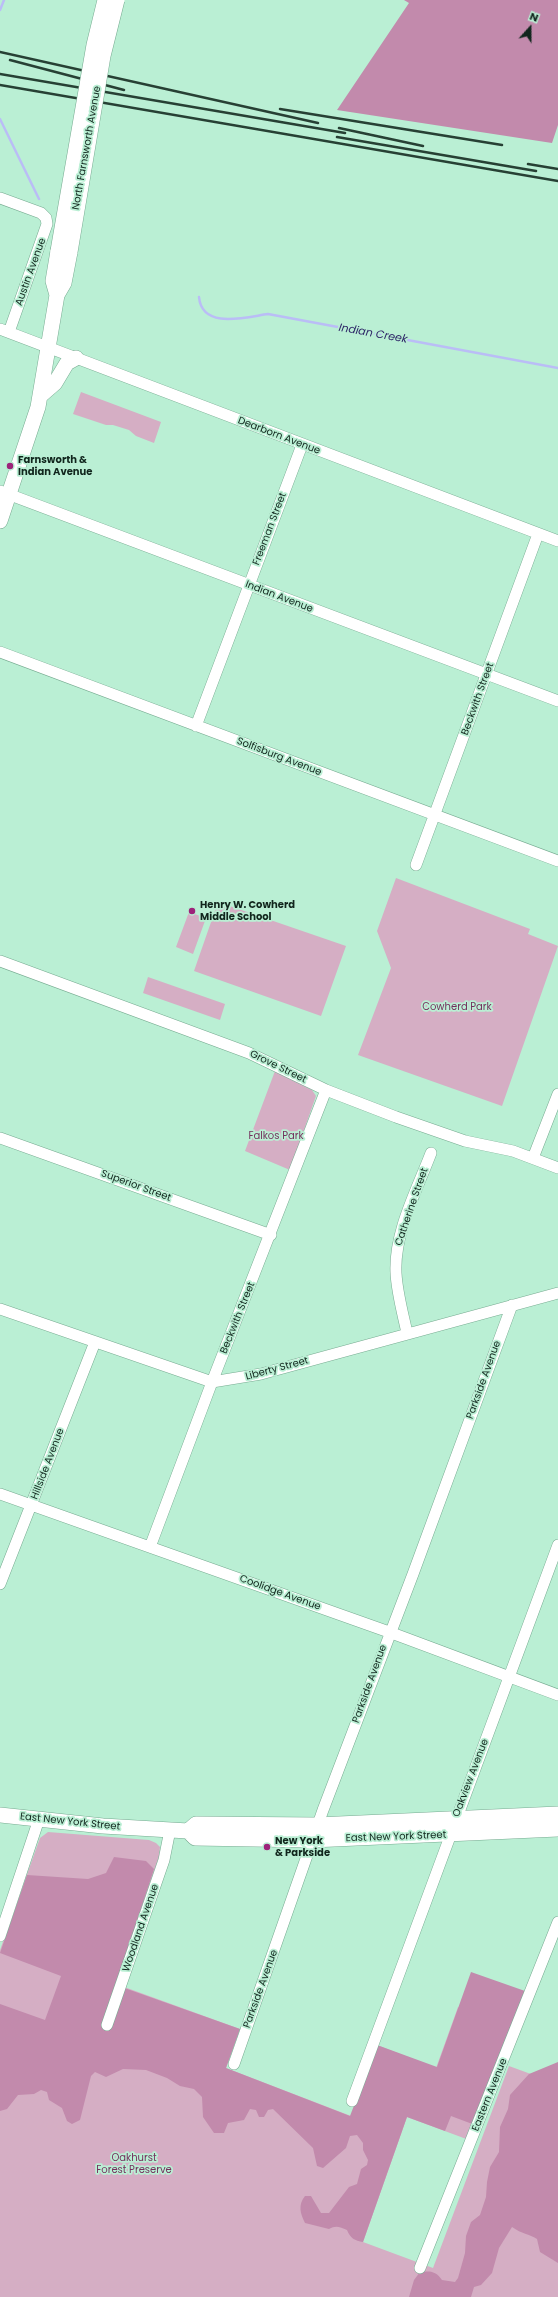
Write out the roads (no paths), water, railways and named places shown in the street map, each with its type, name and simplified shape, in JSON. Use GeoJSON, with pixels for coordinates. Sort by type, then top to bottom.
{"type":"FeatureCollection","features":[{"type":"Feature","properties":{"kind":"main road","name":"North Farnsworth Avenue"},"geometry":{"type":"LineString","coordinates":[[64,251],[94,44],[105,0]]}},
{"type":"Feature","properties":{"kind":"main road","name":"North Farnsworth Avenue"},"geometry":{"type":"LineString","coordinates":[[0,521],[5,493],[30,436],[40,396],[49,347],[56,295],[53,282],[64,251],[103,56],[117,0]]}},
{"type":"Feature","properties":{"kind":"main road"},"geometry":{"type":"LineString","coordinates":[[40,396],[55,383],[67,363],[76,358]]}},
{"type":"Feature","properties":{"kind":"main road","name":"East New York Street"},"geometry":{"type":"LineString","coordinates":[[188,1831],[196,1824],[317,1825],[558,1814]]}},
{"type":"Feature","properties":{"kind":"main road","name":"East New York Street"},"geometry":{"type":"LineString","coordinates":[[0,1815],[188,1831],[195,1838],[312,1840],[558,1829]]}},
{"type":"Feature","properties":{"kind":"street","name":"Austin Avenue"},"geometry":{"type":"LineString","coordinates":[[0,198],[41,213],[46,218],[46,231],[4,331]]}},
{"type":"Feature","properties":{"kind":"street","name":"Dearborn Avenue"},"geometry":{"type":"LineString","coordinates":[[4,331],[558,541]]}},
{"type":"Feature","properties":{"kind":"street","name":"Freeman Street"},"geometry":{"type":"LineString","coordinates":[[196,726],[302,445]]}},
{"type":"Feature","properties":{"kind":"street","name":"Indian Avenue"},"geometry":{"type":"LineString","coordinates":[[5,493],[558,701]]}},
{"type":"Feature","properties":{"kind":"street","name":"Beckwith Street"},"geometry":{"type":"LineString","coordinates":[[416,865],[538,534]]}},
{"type":"Feature","properties":{"kind":"street","name":"Solfisburg Avenue"},"geometry":{"type":"LineString","coordinates":[[0,652],[558,861]]}},
{"type":"Feature","properties":{"kind":"street","name":"Grove Street"},"geometry":{"type":"LineString","coordinates":[[0,961],[249,1053],[326,1090],[465,1140],[513,1151],[558,1168]]}},
{"type":"Feature","properties":{"kind":"street","name":"Beckwith Street"},"geometry":{"type":"LineString","coordinates":[[150,1547],[212,1382],[271,1235],[326,1090]]}},
{"type":"Feature","properties":{"kind":"street"},"geometry":{"type":"LineString","coordinates":[[533,1158],[558,1094]]}},
{"type":"Feature","properties":{"kind":"street","name":"Superior Street"},"geometry":{"type":"LineString","coordinates":[[0,1138],[271,1235]]}},
{"type":"Feature","properties":{"kind":"street","name":"Catherine Street"},"geometry":{"type":"LineString","coordinates":[[407,1334],[399,1297],[396,1258],[404,1225],[431,1153]]}},
{"type":"Feature","properties":{"kind":"street","name":"Liberty Street"},"geometry":{"type":"LineString","coordinates":[[0,1309],[212,1382],[261,1374],[558,1293]]}},
{"type":"Feature","properties":{"kind":"street","name":"Parkside Avenue"},"geometry":{"type":"LineString","coordinates":[[234,2064],[317,1825],[389,1632],[413,1574],[512,1305]]}},
{"type":"Feature","properties":{"kind":"street","name":"Hillside Avenue"},"geometry":{"type":"LineString","coordinates":[[0,1584],[32,1506],[95,1342]]}},
{"type":"Feature","properties":{"kind":"street","name":"Coolidge Avenue"},"geometry":{"type":"LineString","coordinates":[[0,1494],[389,1632],[558,1695]]}},
{"type":"Feature","properties":{"kind":"street","name":"Oakview Avenue"},"geometry":{"type":"LineString","coordinates":[[352,2101],[558,1544]]}},
{"type":"Feature","properties":{"kind":"street"},"geometry":{"type":"LineString","coordinates":[[0,1936],[39,1819]]}},
{"type":"Feature","properties":{"kind":"street","name":"Woodland Avenue"},"geometry":{"type":"LineString","coordinates":[[107,2025],[164,1860],[170,1830]]}},
{"type":"Feature","properties":{"kind":"street","name":"Eastern Avenue"},"geometry":{"type":"LineString","coordinates":[[420,2268],[558,1922]]}},
{"type":"Feature","properties":{"kind":"waterway"},"geometry":{"type":"LineString","coordinates":[[0,10],[4,0]]}},
{"type":"Feature","properties":{"kind":"waterway"},"geometry":{"type":"LineString","coordinates":[[0,119],[39,199]]}},
{"type":"Feature","properties":{"kind":"waterway","name":"Indian Creek"},"geometry":{"type":"LineString","coordinates":[[199,297],[202,307],[208,314],[216,318],[237,319],[268,314],[558,368]]}},
{"type":"Feature","properties":{"kind":"railway"},"geometry":{"type":"LineString","coordinates":[[0,52],[318,123]]}},
{"type":"Feature","properties":{"kind":"railway"},"geometry":{"type":"LineString","coordinates":[[10,60],[124,90]]}},
{"type":"Feature","properties":{"kind":"railway"},"geometry":{"type":"LineString","coordinates":[[0,74],[345,133]]}},
{"type":"Feature","properties":{"kind":"railway"},"geometry":{"type":"LineString","coordinates":[[0,85],[558,181]]}},
{"type":"Feature","properties":{"kind":"railway"},"geometry":{"type":"LineString","coordinates":[[280,109],[502,145]]}},
{"type":"Feature","properties":{"kind":"railway"},"geometry":{"type":"LineString","coordinates":[[339,128],[423,146]]}},
{"type":"Feature","properties":{"kind":"railway"},"geometry":{"type":"LineString","coordinates":[[337,137],[536,171]]}},
{"type":"Feature","properties":{"kind":"railway"},"geometry":{"type":"LineString","coordinates":[[528,164],[558,169]]}},
{"type":"Feature","properties":{"kind":"place","name":"Farnsworth & Indian Avenue"},"geometry":{"type":"Point","coordinates":[10,466]}},
{"type":"Feature","properties":{"kind":"place","name":"Henry W. Cowherd Middle School"},"geometry":{"type":"Point","coordinates":[192,911]}},
{"type":"Feature","properties":{"kind":"place","name":"New York & Parkside"},"geometry":{"type":"Point","coordinates":[267,1847]}},
{"type":"Feature","properties":{"kind":"park label","name":"Cowherd Park"},"geometry":{"type":"Point","coordinates":[457,1007]}},
{"type":"Feature","properties":{"kind":"park label","name":"Falkos Park"},"geometry":{"type":"Point","coordinates":[276,1136]}},
{"type":"Feature","properties":{"kind":"park label","name":"Oakhurst Forest Preserve"},"geometry":{"type":"Point","coordinates":[134,2164]}}]}
